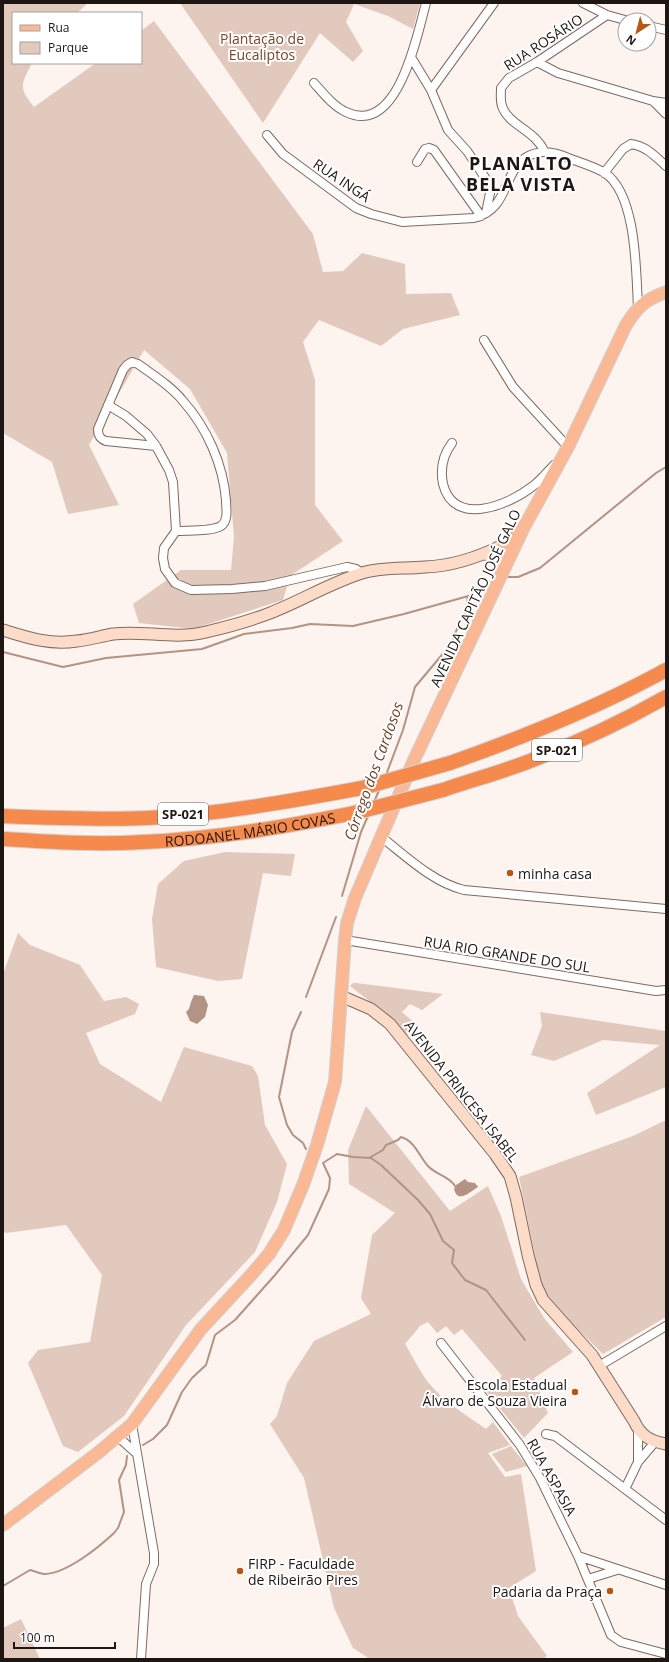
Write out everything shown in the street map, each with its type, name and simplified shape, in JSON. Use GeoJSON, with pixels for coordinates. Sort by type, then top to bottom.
{"type":"FeatureCollection","features":[{"type":"Feature","properties":{"kind":"highway","name":"RODOANEL MÁRIO COVAS"},"geometry":{"type":"LineString","coordinates":[[3,816],[104,819],[149,818],[295,800],[362,788],[450,763],[530,734],[636,687],[666,670]]}},
{"type":"Feature","properties":{"kind":"highway","name":"RODOANEL MÁRIO COVAS"},"geometry":{"type":"LineString","coordinates":[[3,839],[72,843],[142,842],[194,839],[286,826],[354,813],[443,790],[529,761],[558,750],[631,717],[666,698]]}},
{"type":"Feature","properties":{"kind":"main road","name":"AVENIDA CAPITÃO JOSÉ GALO"},"geometry":{"type":"LineString","coordinates":[[3,1525],[99,1452],[132,1424],[201,1329],[269,1254],[284,1230],[303,1185],[317,1145],[335,1082],[345,940],[350,910],[380,836],[505,566],[508,548],[522,529],[567,446],[626,325],[638,308],[653,297],[666,292]]}},
{"type":"Feature","properties":{"kind":"main road"},"geometry":{"type":"LineString","coordinates":[[3,630],[40,641],[54,642],[76,641],[121,634],[186,636],[206,632],[269,613],[362,573],[382,569],[427,567],[457,562],[508,548]]}},
{"type":"Feature","properties":{"kind":"main road"},"geometry":{"type":"LineString","coordinates":[[486,554],[505,566]]}},
{"type":"Feature","properties":{"kind":"main road","name":"AVENIDA PRINCESA ISABEL"},"geometry":{"type":"LineString","coordinates":[[341,996],[371,1009],[390,1024],[495,1154],[510,1176],[528,1255],[536,1285],[543,1300],[552,1312],[568,1327],[599,1366],[634,1421],[638,1431]]}},
{"type":"Feature","properties":{"kind":"main road"},"geometry":{"type":"LineString","coordinates":[[638,1431],[645,1437],[661,1443]]}},
{"type":"Feature","properties":{"kind":"street"},"geometry":{"type":"LineString","coordinates":[[314,83],[335,104],[346,112],[356,115],[367,115],[378,111],[389,101],[400,84],[411,57],[426,3]]}},
{"type":"Feature","properties":{"kind":"street"},"geometry":{"type":"LineString","coordinates":[[431,90],[494,3]]}},
{"type":"Feature","properties":{"kind":"street"},"geometry":{"type":"LineString","coordinates":[[583,3],[607,16],[617,18]]}},
{"type":"Feature","properties":{"kind":"street","name":"RUA ROSÁRIO"},"geometry":{"type":"LineString","coordinates":[[544,151],[542,145],[535,138],[507,115],[502,107],[501,88],[509,78],[537,62],[607,16]]}},
{"type":"Feature","properties":{"kind":"street"},"geometry":{"type":"LineString","coordinates":[[411,57],[431,90],[448,130],[467,151],[486,178],[490,193],[484,214]]}},
{"type":"Feature","properties":{"kind":"street"},"geometry":{"type":"LineString","coordinates":[[537,62],[558,73],[653,101],[666,103]]}},
{"type":"Feature","properties":{"kind":"street"},"geometry":{"type":"LineString","coordinates":[[653,101],[666,114]]}},
{"type":"Feature","properties":{"kind":"street","name":"RUA INGÁ"},"geometry":{"type":"LineString","coordinates":[[267,135],[283,154],[356,208],[371,214],[402,222],[474,218],[484,214]]}},
{"type":"Feature","properties":{"kind":"street"},"geometry":{"type":"LineString","coordinates":[[604,173],[623,149],[631,144],[640,145],[647,149],[666,166]]}},
{"type":"Feature","properties":{"kind":"street"},"geometry":{"type":"LineString","coordinates":[[417,162],[425,149],[429,148],[434,150],[484,214]]}},
{"type":"Feature","properties":{"kind":"street"},"geometry":{"type":"LineString","coordinates":[[484,214],[500,201],[518,165],[526,158],[544,151],[561,154],[604,173],[615,182],[622,196],[632,224],[638,308]]}},
{"type":"Feature","properties":{"kind":"street"},"geometry":{"type":"LineString","coordinates":[[452,443],[446,451],[442,479],[450,499],[460,507],[468,509],[494,506],[509,500],[532,487],[556,463],[567,446],[513,386],[484,340]]}},
{"type":"Feature","properties":{"kind":"street"},"geometry":{"type":"LineString","coordinates":[[156,446],[106,441],[101,439],[98,435],[98,429],[123,370],[132,362],[138,364],[183,400],[198,420],[211,442],[217,456],[226,496],[227,516],[225,523],[220,527],[212,529],[176,531]]}},
{"type":"Feature","properties":{"kind":"street"},"geometry":{"type":"LineString","coordinates":[[108,405],[137,424],[147,434],[156,446],[169,470],[173,482],[176,531],[164,548],[163,558],[165,569],[175,583],[190,590],[232,589],[265,586],[347,568],[356,569],[362,573]]}},
{"type":"Feature","properties":{"kind":"street"},"geometry":{"type":"LineString","coordinates":[[380,836],[434,877],[454,888],[666,909]]}},
{"type":"Feature","properties":{"kind":"street","name":"RUA RIO GRANDE DO SUL"},"geometry":{"type":"LineString","coordinates":[[345,940],[656,992],[666,990]]}},
{"type":"Feature","properties":{"kind":"street"},"geometry":{"type":"LineString","coordinates":[[599,1366],[666,1326]]}},
{"type":"Feature","properties":{"kind":"street","name":"RUA ASPASIA"},"geometry":{"type":"LineString","coordinates":[[442,1343],[520,1445],[540,1478],[578,1556],[609,1633],[615,1639],[666,1654]]}},
{"type":"Feature","properties":{"kind":"street"},"geometry":{"type":"LineString","coordinates":[[132,1424],[135,1449],[154,1553],[154,1564],[146,1584],[142,1659]]}},
{"type":"Feature","properties":{"kind":"street"},"geometry":{"type":"LineString","coordinates":[[638,1431],[638,1462]]}},
{"type":"Feature","properties":{"kind":"street"},"geometry":{"type":"LineString","coordinates":[[546,1434],[555,1436],[666,1520]]}},
{"type":"Feature","properties":{"kind":"street"},"geometry":{"type":"LineString","coordinates":[[117,1436],[135,1449]]}},
{"type":"Feature","properties":{"kind":"street"},"geometry":{"type":"LineString","coordinates":[[625,1488],[638,1462],[661,1443]]}},
{"type":"Feature","properties":{"kind":"street"},"geometry":{"type":"LineString","coordinates":[[578,1556],[666,1585]]}},
{"type":"Feature","properties":{"kind":"street"},"geometry":{"type":"LineString","coordinates":[[588,1579],[618,1570]]}},
{"type":"Feature","properties":{"kind":"green space"},"geometry":{"type":"Polygon","coordinates":[[[3,3],[88,3],[78,12],[12,12],[12,64],[31,64],[25,76],[23,90],[34,107],[95,64],[142,64],[142,30],[154,21],[313,234],[323,272],[343,271],[362,253],[405,264],[406,294],[451,293],[460,315],[403,329],[381,346],[319,320],[303,342],[315,380],[315,505],[343,541],[290,576],[283,600],[193,629],[139,623],[133,604],[181,570],[231,570],[234,537],[227,453],[190,389],[144,350],[89,445],[119,505],[68,514],[52,462],[3,433],[3,3]]]}},
{"type":"Feature","properties":{"kind":"green space","name":"Plantação de Eucaliptos"},"geometry":{"type":"Polygon","coordinates":[[[180,3],[420,3],[413,29],[388,16],[354,4],[346,22],[363,51],[353,62],[320,33],[263,123],[180,3]]]}},
{"type":"Feature","properties":{"kind":"green space"},"geometry":{"type":"Polygon","coordinates":[[[225,852],[295,854],[291,876],[263,873],[242,979],[218,981],[156,967],[152,919],[158,884],[184,861],[225,852]]]}},
{"type":"Feature","properties":{"kind":"green space"},"geometry":{"type":"Polygon","coordinates":[[[18,933],[30,945],[80,965],[104,1001],[126,997],[139,1004],[135,1014],[86,1033],[100,1064],[161,1102],[184,1047],[252,1066],[258,1076],[265,1125],[287,1164],[277,1202],[255,1252],[186,1325],[124,1416],[78,1452],[63,1446],[28,1363],[38,1350],[90,1342],[102,1275],[66,1225],[6,1233],[3,1231],[3,974],[18,933]]]}},
{"type":"Feature","properties":{"kind":"green space"},"geometry":{"type":"Polygon","coordinates":[[[353,983],[443,994],[422,1010],[410,1004],[402,1012],[418,1026],[407,1035],[377,1007],[350,986],[353,983]]]}},
{"type":"Feature","properties":{"kind":"green space"},"geometry":{"type":"Polygon","coordinates":[[[540,1012],[666,1031],[666,1087],[596,1115],[587,1093],[660,1045],[603,1040],[554,1061],[531,1055],[542,1026],[540,1012]]]}},
{"type":"Feature","properties":{"kind":"green space"},"geometry":{"type":"Polygon","coordinates":[[[366,1106],[450,1211],[488,1186],[501,1216],[521,1279],[544,1318],[573,1352],[534,1378],[548,1413],[524,1438],[485,1390],[502,1376],[462,1329],[454,1335],[446,1326],[437,1333],[428,1322],[420,1326],[405,1344],[428,1382],[434,1389],[455,1407],[486,1429],[493,1422],[510,1445],[488,1453],[505,1477],[521,1474],[536,1571],[509,1588],[518,1616],[547,1656],[543,1659],[370,1659],[353,1648],[334,1608],[304,1478],[270,1424],[277,1416],[287,1383],[314,1341],[371,1314],[361,1298],[372,1235],[395,1213],[349,1184],[348,1150],[366,1106]]]}},
{"type":"Feature","properties":{"kind":"green space"},"geometry":{"type":"Polygon","coordinates":[[[666,1120],[666,1317],[603,1354],[543,1295],[519,1177],[633,1136],[666,1120]]]}},
{"type":"Feature","properties":{"kind":"green space"},"geometry":{"type":"Polygon","coordinates":[[[511,1446],[527,1466],[506,1472],[492,1454],[511,1446]]]}},
{"type":"Feature","properties":{"kind":"green space"},"geometry":{"type":"Polygon","coordinates":[[[21,1619],[40,1659],[3,1659],[3,1628],[21,1619]]]}},
{"type":"Feature","properties":{"kind":"shaded area"},"geometry":{"type":"Polygon","coordinates":[[[194,995],[204,996],[208,1005],[205,1017],[197,1024],[190,1021],[186,1012],[189,1009],[194,995]]]}},
{"type":"Feature","properties":{"kind":"shaded area"},"geometry":{"type":"Polygon","coordinates":[[[465,1179],[468,1182],[475,1183],[478,1187],[464,1196],[458,1196],[454,1189],[456,1185],[465,1179]]]}},
{"type":"Feature","properties":{"kind":"waterway"},"geometry":{"type":"LineString","coordinates":[[507,577],[518,577],[540,568],[656,473],[666,467]]}},
{"type":"Feature","properties":{"kind":"waterway"},"geometry":{"type":"LineString","coordinates":[[3,652],[63,667],[106,658],[202,649],[244,634],[292,628],[310,624],[353,626],[404,614],[472,595],[486,585]]}},
{"type":"Feature","properties":{"kind":"waterway","name":"Córrego dos Cardosos"},"geometry":{"type":"LineString","coordinates":[[386,775],[403,730],[415,687],[451,644],[459,624],[465,615],[468,596]]}},
{"type":"Feature","properties":{"kind":"waterway","name":"Córrego dos Cardosos"},"geometry":{"type":"LineString","coordinates":[[374,802],[380,788]]}},
{"type":"Feature","properties":{"kind":"waterway","name":"Córrego dos Cardosos"},"geometry":{"type":"LineString","coordinates":[[342,896],[361,832],[368,816]]}},
{"type":"Feature","properties":{"kind":"waterway","name":"Córrego dos Cardosos"},"geometry":{"type":"LineString","coordinates":[[306,997],[336,917]]}},
{"type":"Feature","properties":{"kind":"waterway","name":"Córrego dos Cardosos"},"geometry":{"type":"LineString","coordinates":[[301,1012],[292,1032],[279,1097],[287,1125],[293,1135],[303,1143],[306,1149]]}},
{"type":"Feature","properties":{"kind":"waterway"},"geometry":{"type":"LineString","coordinates":[[369,1158],[383,1150],[386,1145],[398,1140],[401,1137],[413,1145],[431,1169],[449,1180],[455,1186]]}},
{"type":"Feature","properties":{"kind":"waterway","name":"Córrego dos Cardosos"},"geometry":{"type":"LineString","coordinates":[[143,1445],[153,1439],[167,1425],[182,1392],[192,1378],[206,1365],[215,1335],[235,1320],[308,1235],[329,1189],[330,1178],[323,1163],[337,1154],[371,1158],[381,1165],[418,1200],[430,1214],[443,1241],[454,1250],[452,1263],[465,1280],[486,1290],[525,1340]]}},
{"type":"Feature","properties":{"kind":"waterway","name":"Córrego dos Cardosos"},"geometry":{"type":"LineString","coordinates":[[3,1586],[30,1570],[42,1574],[54,1573],[72,1565],[100,1546],[114,1533],[118,1528],[124,1512],[119,1480],[126,1465],[127,1456]]}},
{"type":"Feature","properties":{"kind":"place","name":"minha casa"},"geometry":{"type":"Point","coordinates":[510,873]}},
{"type":"Feature","properties":{"kind":"place","name":"Escola Estadual Álvaro de Souza Vieira"},"geometry":{"type":"Point","coordinates":[575,1392]}},
{"type":"Feature","properties":{"kind":"place","name":"FIRP - Faculdade de Ribeirão Pires"},"geometry":{"type":"Point","coordinates":[240,1571]}},
{"type":"Feature","properties":{"kind":"place","name":"Padaria da Praça"},"geometry":{"type":"Point","coordinates":[610,1591]}},
{"type":"Feature","properties":{"kind":"district","name":"PLANALTO BELA VISTA"},"geometry":{"type":"Point","coordinates":[521,173]}}]}
